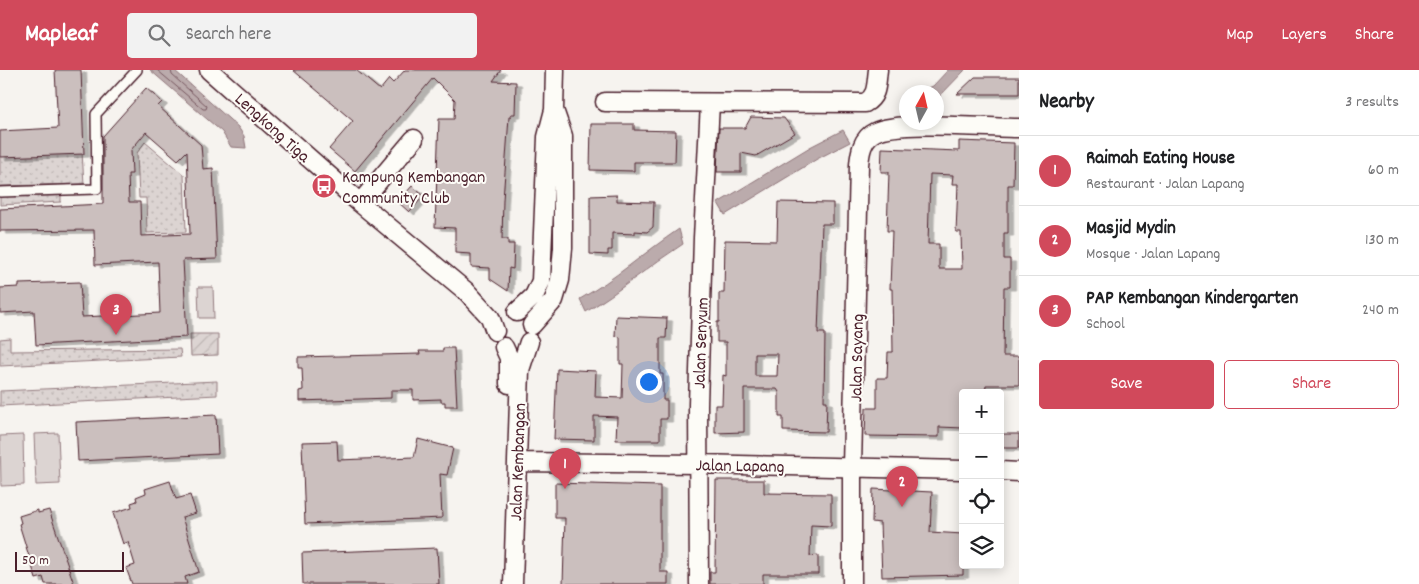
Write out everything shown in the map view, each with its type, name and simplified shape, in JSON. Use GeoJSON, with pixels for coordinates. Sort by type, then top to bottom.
{"type":"FeatureCollection","features":[{"type":"Feature","properties":{"kind":"street","name":"Lengkong Tiga"},"geometry":{"type":"LineString","coordinates":[[209,70],[360,203],[467,292],[490,317],[495,331]]}},
{"type":"Feature","properties":{"kind":"street"},"geometry":{"type":"LineString","coordinates":[[495,331],[498,321],[534,296],[541,281],[547,137],[554,110],[555,70]]}},
{"type":"Feature","properties":{"kind":"street"},"geometry":{"type":"LineString","coordinates":[[605,102],[865,103],[872,99],[876,92],[878,70]]}},
{"type":"Feature","properties":{"kind":"street","name":"Jalan Senyum"},"geometry":{"type":"LineString","coordinates":[[699,584],[698,464],[702,248],[710,103]]}},
{"type":"Feature","properties":{"kind":"street"},"geometry":{"type":"LineString","coordinates":[[511,313],[526,317],[532,325],[554,300],[560,280],[563,248],[563,136],[554,110]]}},
{"type":"Feature","properties":{"kind":"street","name":"Jalan Sayang"},"geometry":{"type":"LineString","coordinates":[[852,584],[852,467],[859,165],[864,143],[875,132],[898,126],[1019,128]]}},
{"type":"Feature","properties":{"kind":"street"},"geometry":{"type":"LineString","coordinates":[[360,203],[414,139]]}},
{"type":"Feature","properties":{"kind":"street","name":"Lengkong Tiga"},"geometry":{"type":"LineString","coordinates":[[467,292],[511,313]]}},
{"type":"Feature","properties":{"kind":"street","name":"Jalan Kembangan"},"geometry":{"type":"LineString","coordinates":[[513,584],[520,370],[532,336],[532,325]]}},
{"type":"Feature","properties":{"kind":"street","name":"Jalan Kembangan"},"geometry":{"type":"LineString","coordinates":[[495,331],[497,340],[504,347],[509,358],[510,370],[501,584]]}},
{"type":"Feature","properties":{"kind":"street"},"geometry":{"type":"LineString","coordinates":[[504,347],[514,350],[529,342]]}},
{"type":"Feature","properties":{"kind":"street","name":"Jalan Lapang"},"geometry":{"type":"LineString","coordinates":[[518,462],[959,470]]}},
{"type":"Feature","properties":{"kind":"street"},"geometry":{"type":"LineString","coordinates":[[1004,471],[1019,472]]}},
{"type":"Feature","properties":{"kind":"lane"},"geometry":{"type":"LineString","coordinates":[[0,192],[98,189],[96,114],[137,70]]}},
{"type":"Feature","properties":{"kind":"shaded area"},"geometry":{"type":"Polygon","coordinates":[[[145,142],[184,175],[186,232],[147,233],[146,198],[139,198],[137,153],[145,142]]]}},
{"type":"Feature","properties":{"kind":"shaded area"},"geometry":{"type":"Polygon","coordinates":[[[82,152],[84,184],[0,186],[0,156],[82,152]]]}},
{"type":"Feature","properties":{"kind":"shaded area"},"geometry":{"type":"Polygon","coordinates":[[[61,194],[61,202],[0,205],[0,196],[61,194]]]}},
{"type":"Feature","properties":{"kind":"shaded area"},"geometry":{"type":"Polygon","coordinates":[[[198,287],[213,287],[214,318],[199,318],[198,287]]]}},
{"type":"Feature","properties":{"kind":"shaded area"},"geometry":{"type":"Polygon","coordinates":[[[190,334],[218,334],[218,355],[191,356],[190,334]]]}},
{"type":"Feature","properties":{"kind":"shaded area"},"geometry":{"type":"Polygon","coordinates":[[[10,338],[10,351],[180,349],[181,357],[0,366],[0,339],[10,338]]]}},
{"type":"Feature","properties":{"kind":"shaded area"},"geometry":{"type":"Polygon","coordinates":[[[217,381],[217,395],[0,406],[0,391],[217,381]]]}},
{"type":"Feature","properties":{"kind":"shaded area"},"geometry":{"type":"Polygon","coordinates":[[[58,433],[60,484],[36,485],[34,434],[58,433]]]}},
{"type":"Feature","properties":{"kind":"shaded area"},"geometry":{"type":"Polygon","coordinates":[[[23,435],[24,485],[1,486],[0,436],[23,435]]]}},
{"type":"Feature","properties":{"kind":"water"},"geometry":{"type":"Polygon","coordinates":[[[150,70],[174,70],[238,127],[244,136],[246,148],[231,147],[222,132],[150,70]]]}},
{"type":"Feature","properties":{"kind":"water"},"geometry":{"type":"Polygon","coordinates":[[[948,70],[965,70],[944,92],[944,85],[934,85],[948,70]]]}},
{"type":"Feature","properties":{"kind":"water"},"geometry":{"type":"Polygon","coordinates":[[[843,130],[850,142],[817,159],[725,215],[718,203],[810,147],[843,130]]]}},
{"type":"Feature","properties":{"kind":"water"},"geometry":{"type":"Polygon","coordinates":[[[679,229],[683,244],[586,312],[580,299],[679,229]]]}},
{"type":"Feature","properties":{"kind":"building"},"geometry":{"type":"Polygon","coordinates":[[[55,70],[81,70],[84,154],[0,157],[0,131],[58,128],[55,70]]]}},
{"type":"Feature","properties":{"kind":"building"},"geometry":{"type":"Polygon","coordinates":[[[293,70],[356,70],[380,90],[389,79],[393,83],[405,70],[501,70],[493,81],[516,82],[515,114],[511,114],[511,117],[509,117],[503,200],[502,239],[508,239],[508,244],[514,244],[513,269],[509,268],[508,291],[490,279],[490,268],[471,267],[471,254],[455,253],[455,228],[435,227],[439,119],[454,119],[455,100],[433,78],[355,171],[329,149],[353,121],[293,70]]]}},
{"type":"Feature","properties":{"kind":"building"},"geometry":{"type":"Polygon","coordinates":[[[975,77],[1019,77],[1019,94],[957,94],[975,77]]]}},
{"type":"Feature","properties":{"kind":"building"},"geometry":{"type":"Polygon","coordinates":[[[146,88],[162,102],[158,106],[201,145],[203,169],[213,168],[217,259],[183,260],[187,337],[36,345],[34,311],[0,313],[0,288],[19,287],[19,284],[80,282],[82,317],[160,313],[158,262],[95,265],[94,230],[0,231],[0,209],[103,204],[103,136],[146,88]],[[146,132],[131,150],[132,174],[128,174],[129,202],[140,202],[141,236],[190,234],[187,151],[178,160],[146,132]]]}},
{"type":"Feature","properties":{"kind":"building"},"geometry":{"type":"Polygon","coordinates":[[[751,117],[784,118],[795,133],[756,156],[741,153],[741,172],[717,172],[719,128],[745,128],[751,117]]]}},
{"type":"Feature","properties":{"kind":"building"},"geometry":{"type":"Polygon","coordinates":[[[591,124],[634,124],[634,130],[676,131],[675,162],[634,162],[634,171],[590,170],[591,124]]]}},
{"type":"Feature","properties":{"kind":"building"},"geometry":{"type":"Polygon","coordinates":[[[959,141],[1014,143],[1013,185],[1008,185],[1008,233],[1004,233],[1004,259],[1010,259],[1010,287],[1004,287],[1003,356],[1019,356],[1019,385],[986,385],[986,389],[959,389],[959,428],[939,427],[939,437],[865,436],[866,408],[877,408],[877,378],[887,378],[888,352],[893,352],[892,289],[890,289],[892,231],[887,231],[889,172],[881,172],[882,148],[959,151],[959,141]],[[930,174],[928,244],[939,244],[939,269],[962,269],[961,232],[956,232],[958,184],[952,184],[953,175],[930,174]]]}},
{"type":"Feature","properties":{"kind":"building"},"geometry":{"type":"Polygon","coordinates":[[[412,186],[424,196],[409,212],[398,202],[412,186]]]}},
{"type":"Feature","properties":{"kind":"building"},"geometry":{"type":"Polygon","coordinates":[[[617,195],[617,201],[654,202],[653,227],[647,232],[635,231],[635,234],[612,233],[612,250],[608,250],[608,255],[590,254],[590,196],[617,195]]]}},
{"type":"Feature","properties":{"kind":"building"},"geometry":{"type":"Polygon","coordinates":[[[778,202],[833,203],[833,224],[822,224],[818,333],[825,333],[824,401],[827,401],[826,432],[783,431],[783,417],[779,417],[779,392],[777,389],[744,389],[744,432],[715,433],[715,405],[722,405],[723,375],[726,376],[726,342],[717,342],[719,293],[724,293],[725,240],[777,241],[778,202]],[[755,354],[755,376],[777,376],[778,354],[755,354]]]}},
{"type":"Feature","properties":{"kind":"building"},"geometry":{"type":"Polygon","coordinates":[[[616,316],[667,318],[666,338],[660,338],[660,374],[663,374],[663,400],[667,400],[667,419],[660,419],[660,440],[616,440],[617,417],[594,416],[594,440],[554,439],[557,369],[596,371],[595,397],[622,398],[623,364],[620,364],[620,337],[615,336],[616,316]]]}},
{"type":"Feature","properties":{"kind":"building"},"geometry":{"type":"Polygon","coordinates":[[[443,348],[454,348],[457,406],[445,406],[445,402],[441,402],[441,399],[413,400],[413,390],[391,390],[391,398],[299,401],[299,391],[303,390],[302,368],[298,368],[298,357],[420,354],[419,351],[443,351],[443,348]]]}},
{"type":"Feature","properties":{"kind":"building"},"geometry":{"type":"Polygon","coordinates":[[[216,415],[218,454],[78,461],[76,422],[216,415]]]}},
{"type":"Feature","properties":{"kind":"building"},"geometry":{"type":"Polygon","coordinates":[[[1004,434],[1019,434],[1019,448],[1004,448],[1004,434]]]}},
{"type":"Feature","properties":{"kind":"building"},"geometry":{"type":"Polygon","coordinates":[[[418,439],[453,448],[447,475],[440,474],[442,518],[305,524],[302,442],[337,441],[338,460],[414,457],[418,439]]]}},
{"type":"Feature","properties":{"kind":"building"},"geometry":{"type":"Polygon","coordinates":[[[716,480],[764,480],[764,493],[831,494],[831,526],[811,525],[810,556],[818,555],[818,574],[763,574],[763,584],[710,584],[710,572],[715,572],[716,480]]]}},
{"type":"Feature","properties":{"kind":"building"},"geometry":{"type":"Polygon","coordinates":[[[170,481],[176,499],[190,495],[196,513],[182,517],[199,572],[185,577],[187,584],[132,584],[126,568],[135,565],[128,542],[123,544],[113,513],[132,507],[131,503],[137,501],[136,497],[146,493],[145,489],[170,481]]]}},
{"type":"Feature","properties":{"kind":"building"},"geometry":{"type":"Polygon","coordinates":[[[555,483],[660,486],[660,572],[668,572],[668,584],[563,584],[565,518],[555,518],[555,483]]]}},
{"type":"Feature","properties":{"kind":"building"},"geometry":{"type":"Polygon","coordinates":[[[873,489],[932,492],[930,532],[959,534],[959,569],[963,569],[963,575],[882,577],[880,523],[872,522],[873,489]]]}},
{"type":"Feature","properties":{"kind":"building"},"geometry":{"type":"Polygon","coordinates":[[[38,510],[38,513],[49,510],[74,584],[45,584],[43,577],[36,579],[19,524],[21,523],[19,516],[38,510]]]}},
{"type":"Feature","properties":{"kind":"building"},"geometry":{"type":"Polygon","coordinates":[[[437,548],[439,584],[303,584],[302,553],[437,548]]]}},
{"type":"Feature","properties":{"kind":"place","name":"Kampung Kembangan Community Club"},"geometry":{"type":"Point","coordinates":[324,186]}},
{"type":"Feature","properties":{"kind":"place","name":"PAP Kembangan Kindergarten"},"geometry":{"type":"Point","coordinates":[116,335]}},
{"type":"Feature","properties":{"kind":"place","name":"Raimah Eating House"},"geometry":{"type":"Point","coordinates":[565,489]}},
{"type":"Feature","properties":{"kind":"place","name":"Masjid Mydin"},"geometry":{"type":"Point","coordinates":[902,507]}}]}
